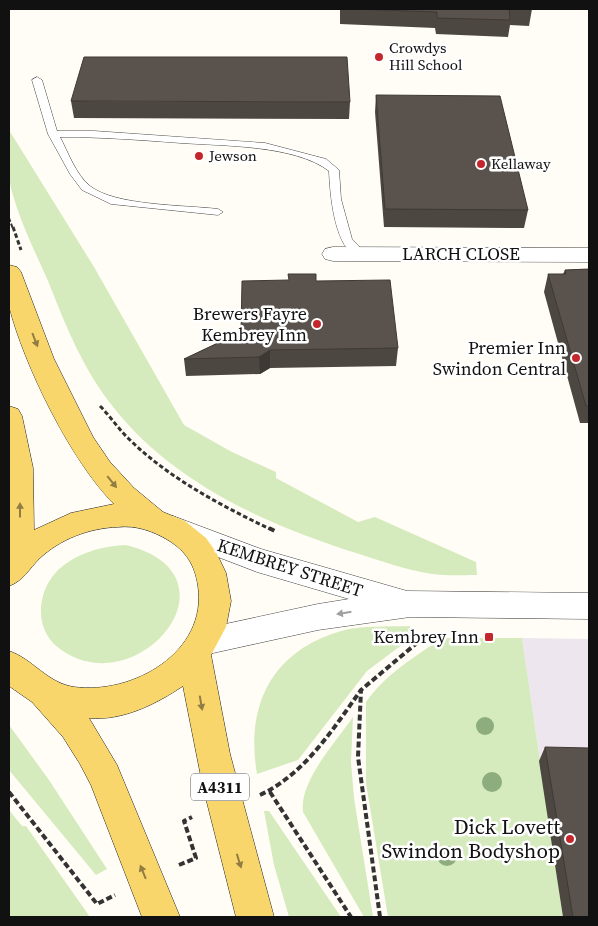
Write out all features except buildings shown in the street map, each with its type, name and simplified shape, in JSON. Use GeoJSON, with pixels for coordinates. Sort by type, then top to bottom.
{"type":"FeatureCollection","features":[{"type":"Feature","properties":{"kind":"main road","name":"A4311"},"geometry":{"type":"LineString","coordinates":[[16,263],[45,367],[79,437],[120,492],[162,523],[192,541],[206,560],[215,585],[215,613],[199,648],[172,677],[142,693],[108,702],[75,702],[22,678]]}},
{"type":"Feature","properties":{"kind":"main road","name":"A4311"},"geometry":{"type":"LineString","coordinates":[[9,416],[19,468],[12,569]]}},
{"type":"Feature","properties":{"kind":"main road","name":"A4311"},"geometry":{"type":"LineString","coordinates":[[12,569],[42,539],[59,530],[96,517],[124,515],[162,523]]}},
{"type":"Feature","properties":{"kind":"main road","name":"A4311"},"geometry":{"type":"LineString","coordinates":[[199,648],[201,701],[225,806],[256,917]]}},
{"type":"Feature","properties":{"kind":"main road","name":"A4311"},"geometry":{"type":"LineString","coordinates":[[22,678],[75,726],[92,752],[105,777],[161,917]]}},
{"type":"Feature","properties":{"kind":"street","name":"LARCH CLOSE"},"geometry":{"type":"LineString","coordinates":[[333,254],[589,255]]}},
{"type":"Feature","properties":{"kind":"street","name":"KEMBREY STREET"},"geometry":{"type":"LineString","coordinates":[[162,523],[257,560],[410,604]]}},
{"type":"Feature","properties":{"kind":"street","name":"KEMBREY STREET"},"geometry":{"type":"LineString","coordinates":[[199,648],[318,617],[410,604],[589,606]]}},
{"type":"Feature","properties":{"kind":"lane"},"geometry":{"type":"LineString","coordinates":[[37,80],[53,134],[74,174],[86,188],[111,201],[218,212]]}},
{"type":"Feature","properties":{"kind":"lane"},"geometry":{"type":"LineString","coordinates":[[53,134],[169,138],[265,146],[322,161],[334,170],[336,199],[347,240],[360,254]]}},
{"type":"Feature","properties":{"kind":"path"},"geometry":{"type":"LineString","coordinates":[[9,218],[16,263]]}},
{"type":"Feature","properties":{"kind":"path"},"geometry":{"type":"LineString","coordinates":[[94,399],[131,440],[184,482],[248,519],[283,535]]}},
{"type":"Feature","properties":{"kind":"path"},"geometry":{"type":"LineString","coordinates":[[9,792],[98,904],[196,858],[184,821],[270,792],[302,764],[327,736],[361,690],[423,637],[430,635]]}},
{"type":"Feature","properties":{"kind":"path"},"geometry":{"type":"LineString","coordinates":[[361,690],[358,758],[360,782],[367,840],[380,917]]}},
{"type":"Feature","properties":{"kind":"path"},"geometry":{"type":"LineString","coordinates":[[270,792],[351,917]]}},
{"type":"Feature","properties":{"kind":"shaded area"},"geometry":{"type":"Polygon","coordinates":[[[522,638],[589,639],[589,917],[563,917],[522,638]]]}},
{"type":"Feature","properties":{"kind":"green space"},"geometry":{"type":"Polygon","coordinates":[[[9,130],[94,267],[184,425],[232,452],[276,472],[276,478],[358,522],[375,517],[476,562],[477,575],[438,575],[413,570],[322,542],[289,529],[256,515],[193,479],[164,458],[138,435],[114,408],[84,363],[26,231],[9,179],[9,130]]]}},
{"type":"Feature","properties":{"kind":"green space"},"geometry":{"type":"Polygon","coordinates":[[[126,545],[162,561],[178,583],[178,608],[165,632],[143,651],[115,662],[84,661],[54,644],[46,634],[41,617],[43,597],[57,571],[68,562],[95,550],[126,545]]]}},
{"type":"Feature","properties":{"kind":"green space"},"geometry":{"type":"Polygon","coordinates":[[[410,626],[411,638],[367,671],[298,760],[257,774],[254,749],[255,725],[260,704],[269,684],[281,667],[297,652],[317,640],[341,631],[367,627],[410,626]]]}},
{"type":"Feature","properties":{"kind":"green space"},"geometry":{"type":"Polygon","coordinates":[[[444,638],[522,638],[563,917],[388,917],[366,783],[366,702],[373,692],[391,675],[412,658],[444,638]]]}},
{"type":"Feature","properties":{"kind":"green space"},"geometry":{"type":"Polygon","coordinates":[[[353,717],[351,762],[354,798],[373,917],[364,917],[303,812],[303,800],[313,775],[320,762],[353,717]]]}},
{"type":"Feature","properties":{"kind":"green space"},"geometry":{"type":"Polygon","coordinates":[[[9,725],[49,780],[107,869],[96,875],[9,770],[9,725]]]}},
{"type":"Feature","properties":{"kind":"green space"},"geometry":{"type":"Polygon","coordinates":[[[9,810],[22,826],[26,826],[90,917],[9,917],[9,810]]]}},
{"type":"Feature","properties":{"kind":"green space"},"geometry":{"type":"Polygon","coordinates":[[[264,811],[269,811],[341,917],[289,917],[274,865],[264,811]]]}},
{"type":"Feature","properties":{"kind":"place","name":"Crowdys Hill School"},"geometry":{"type":"Point","coordinates":[379,57]}},
{"type":"Feature","properties":{"kind":"place","name":"Jewson"},"geometry":{"type":"Point","coordinates":[199,156]}},
{"type":"Feature","properties":{"kind":"place","name":"Kellaway"},"geometry":{"type":"Point","coordinates":[481,164]}},
{"type":"Feature","properties":{"kind":"place","name":"Brewers Fayre Kembrey Inn"},"geometry":{"type":"Point","coordinates":[317,324]}},
{"type":"Feature","properties":{"kind":"place","name":"Premier Inn Swindon Central"},"geometry":{"type":"Point","coordinates":[576,358]}},
{"type":"Feature","properties":{"kind":"place","name":"Kembrey Inn"},"geometry":{"type":"Point","coordinates":[489,637]}},
{"type":"Feature","properties":{"kind":"place","name":"Dick Lovett Swindon Bodyshop"},"geometry":{"type":"Point","coordinates":[570,839]}}]}
